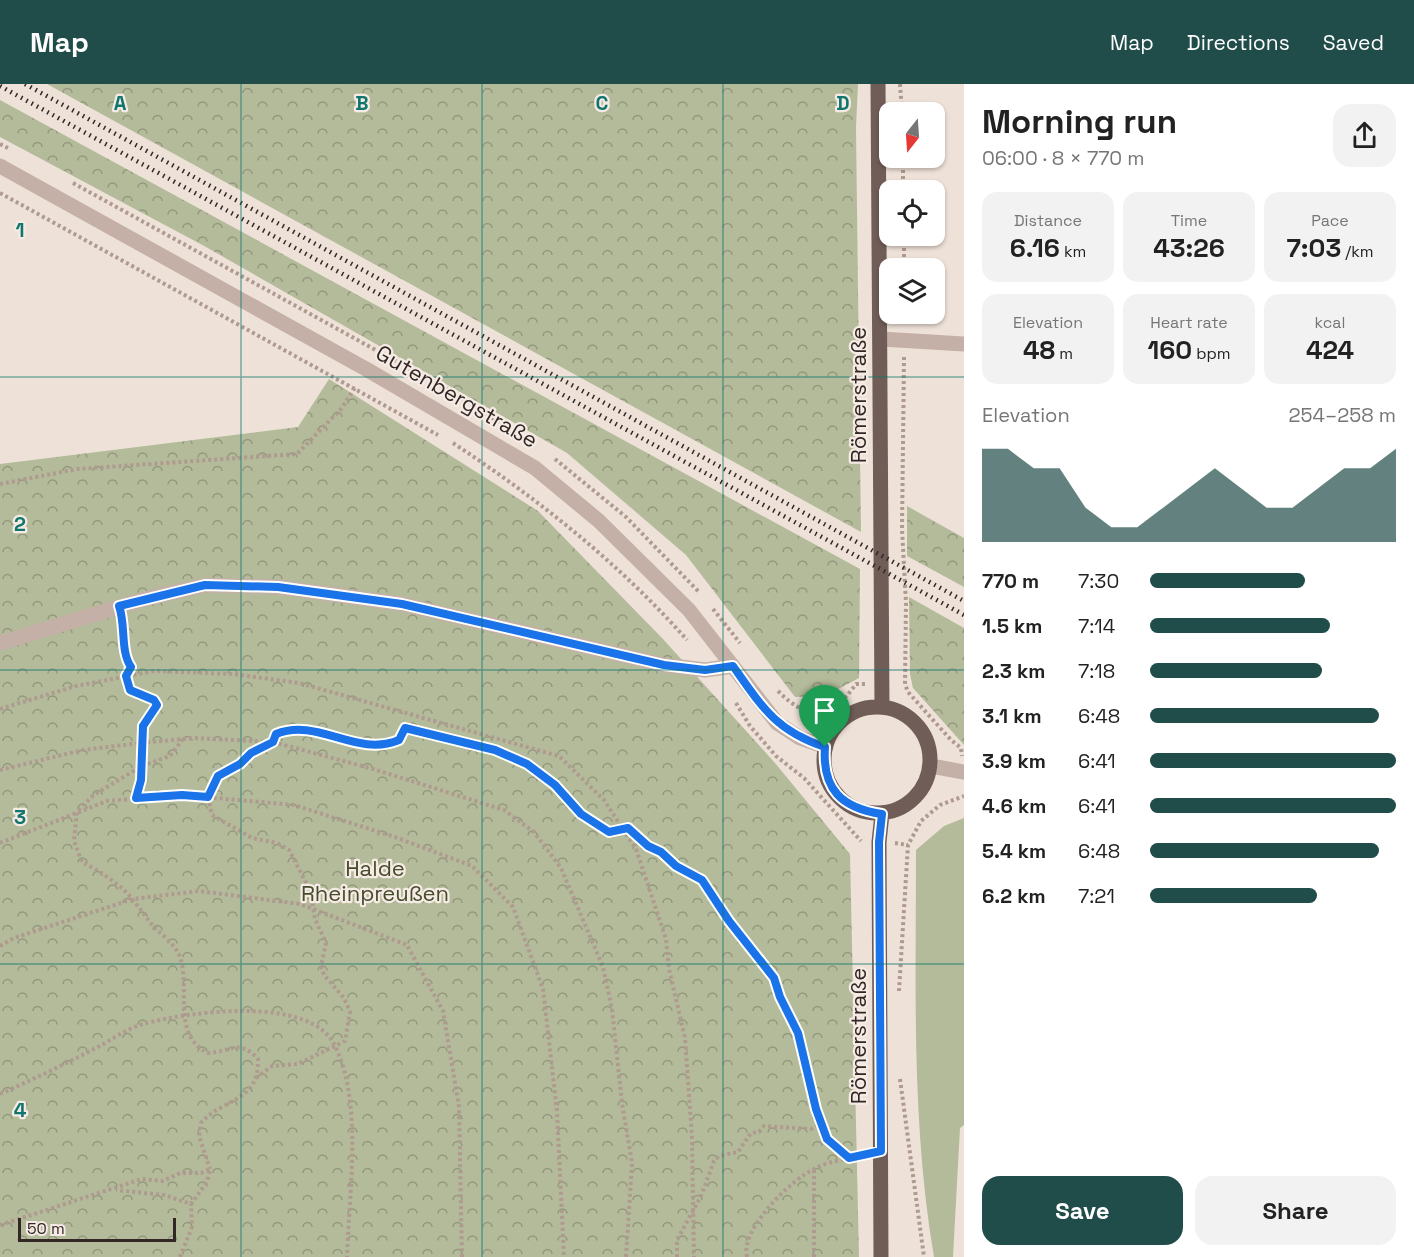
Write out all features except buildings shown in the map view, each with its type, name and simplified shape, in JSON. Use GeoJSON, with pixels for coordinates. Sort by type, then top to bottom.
{"type":"FeatureCollection","features":[{"type":"Feature","properties":{"kind":"main road","name":"Römerstraße"},"geometry":{"type":"LineString","coordinates":[[878,84],[882,706]]}},
{"type":"Feature","properties":{"kind":"main road"},"geometry":{"type":"LineString","coordinates":[[882,706],[898,711],[913,720],[924,733],[930,749],[931,766],[927,780],[919,794],[908,804],[882,814],[855,808],[836,794],[827,779],[824,763],[825,747],[831,733],[853,712],[867,707],[882,706]]}},
{"type":"Feature","properties":{"kind":"main road","name":"Römerstraße"},"geometry":{"type":"LineString","coordinates":[[881,1257],[879,842],[882,814]]}},
{"type":"Feature","properties":{"kind":"street","name":"Gutenbergstraße"},"geometry":{"type":"LineString","coordinates":[[0,166],[366,369],[535,468],[599,521],[689,610],[777,723],[800,738],[825,747]]}},
{"type":"Feature","properties":{"kind":"street"},"geometry":{"type":"LineString","coordinates":[[881,339],[964,344]]}},
{"type":"Feature","properties":{"kind":"street"},"geometry":{"type":"LineString","coordinates":[[0,643],[119,606],[205,585],[278,587],[402,604],[664,665],[705,670],[733,666]]}},
{"type":"Feature","properties":{"kind":"street"},"geometry":{"type":"LineString","coordinates":[[931,766],[963,771]]}},
{"type":"Feature","properties":{"kind":"path"},"geometry":{"type":"LineString","coordinates":[[900,84],[901,102]]}},
{"type":"Feature","properties":{"kind":"path"},"geometry":{"type":"LineString","coordinates":[[0,193],[355,387],[452,443],[513,483],[589,544],[692,645]]}},
{"type":"Feature","properties":{"kind":"path"},"geometry":{"type":"LineString","coordinates":[[899,994],[908,845],[921,821],[940,805],[962,796],[963,771],[961,748],[914,699],[905,684],[906,603],[902,529],[904,324]]}},
{"type":"Feature","properties":{"kind":"path"},"geometry":{"type":"LineString","coordinates":[[0,484],[76,469],[297,454],[341,409],[366,369]]}},
{"type":"Feature","properties":{"kind":"path"},"geometry":{"type":"LineString","coordinates":[[119,606],[124,619],[126,659],[131,667],[126,676],[130,690],[154,700],[157,705],[143,726],[142,766],[136,798]]}},
{"type":"Feature","properties":{"kind":"path"},"geometry":{"type":"LineString","coordinates":[[0,709],[76,686],[154,671],[211,673],[299,682],[559,756],[604,800],[636,849],[666,939],[669,969],[685,1038],[694,1257]]}},
{"type":"Feature","properties":{"kind":"path"},"geometry":{"type":"LineString","coordinates":[[773,686],[798,707],[813,713],[833,711],[856,684],[905,684]]}},
{"type":"Feature","properties":{"kind":"path"},"geometry":{"type":"LineString","coordinates":[[734,699],[750,726],[776,756],[804,778],[860,841],[908,845]]}},
{"type":"Feature","properties":{"kind":"path"},"geometry":{"type":"LineString","coordinates":[[256,1078],[272,1066],[298,1064],[345,1041],[350,1012],[344,998],[324,975],[321,966],[326,943],[315,919],[310,890],[289,850],[277,843],[252,838],[212,815],[208,797],[218,776],[240,764],[251,753],[273,742],[276,734],[296,728],[376,747],[399,740],[405,728],[495,750],[527,764],[555,785],[581,814],[609,832],[628,828],[676,866],[702,880],[746,944],[774,978],[780,997],[798,1033],[827,1139],[849,1158]]}},
{"type":"Feature","properties":{"kind":"path"},"geometry":{"type":"LineString","coordinates":[[180,1257],[192,1227],[191,1204],[209,1178],[210,1169],[199,1136],[201,1123],[209,1114],[238,1099],[252,1086],[256,1078],[258,1059],[251,1051],[232,1046],[208,1053],[193,1042],[183,1018],[186,999],[180,957],[170,942],[139,910],[133,899],[94,868],[82,862],[74,841],[77,811],[95,794],[142,766],[170,756],[183,739]]}},
{"type":"Feature","properties":{"kind":"path"},"geometry":{"type":"LineString","coordinates":[[0,770],[83,750],[141,743],[183,739],[273,742],[373,769],[504,810],[534,832],[561,868],[587,923],[603,967],[612,1009],[622,1103],[633,1163],[626,1257]]}},
{"type":"Feature","properties":{"kind":"path"},"geometry":{"type":"LineString","coordinates":[[0,843],[107,801],[182,795],[294,805],[395,837],[472,866],[513,907],[543,989],[557,1111],[564,1257]]}},
{"type":"Feature","properties":{"kind":"path"},"geometry":{"type":"LineString","coordinates":[[0,946],[14,938],[133,899],[199,891],[300,904],[407,945],[443,1011],[459,1107],[462,1257]]}},
{"type":"Feature","properties":{"kind":"path"},"geometry":{"type":"LineString","coordinates":[[0,1094],[142,1024],[223,1011],[263,1010],[304,1020],[323,1031],[335,1044],[352,1101],[347,1257]]}},
{"type":"Feature","properties":{"kind":"path"},"geometry":{"type":"LineString","coordinates":[[899,1074],[924,1257]]}},
{"type":"Feature","properties":{"kind":"path"},"geometry":{"type":"LineString","coordinates":[[676,1257],[677,1240],[701,1196],[714,1161],[719,1156],[738,1152],[751,1133],[759,1132],[764,1126],[811,1129],[821,1123]]}},
{"type":"Feature","properties":{"kind":"path"},"geometry":{"type":"LineString","coordinates":[[747,1257],[748,1240],[776,1197],[814,1169],[881,1151]]}},
{"type":"Feature","properties":{"kind":"path"},"geometry":{"type":"LineString","coordinates":[[0,1226],[116,1190],[142,1179],[163,1180],[180,1173],[201,1173],[210,1169]]}},
{"type":"Feature","properties":{"kind":"path"},"geometry":{"type":"LineString","coordinates":[[814,1169],[814,1257]]}},
{"type":"Feature","properties":{"kind":"path"},"geometry":{"type":"LineString","coordinates":[[116,1190],[164,1195],[191,1204]]}},
{"type":"Feature","properties":{"kind":"green space"},"geometry":{"type":"Polygon","coordinates":[[[47,84],[858,84],[856,127],[861,532],[47,84]]]}},
{"type":"Feature","properties":{"kind":"green space"},"geometry":{"type":"Polygon","coordinates":[[[0,100],[860,569],[859,678],[827,695],[795,697],[686,555],[567,453],[206,247],[0,137],[0,100]]]}},
{"type":"Feature","properties":{"kind":"green space","name":"Halde Rheinpreußen"},"geometry":{"type":"Polygon","coordinates":[[[329,379],[538,511],[663,639],[775,763],[850,854],[859,1257],[0,1257],[0,464],[298,427],[329,379]]]}},
{"type":"Feature","properties":{"kind":"green space"},"geometry":{"type":"Polygon","coordinates":[[[907,506],[964,538],[964,587],[907,556],[907,506]]]}},
{"type":"Feature","properties":{"kind":"green space"},"geometry":{"type":"Polygon","coordinates":[[[909,597],[964,628],[964,745],[913,688],[910,674],[909,597]]]}},
{"type":"Feature","properties":{"kind":"green space"},"geometry":{"type":"Polygon","coordinates":[[[964,818],[964,1125],[960,1128],[953,1257],[934,1257],[921,1156],[918,1105],[916,850],[944,826],[964,818]]]}},
{"type":"Feature","properties":{"kind":"railway"},"geometry":{"type":"LineString","coordinates":[[25,84],[964,601]]}},
{"type":"Feature","properties":{"kind":"railway"},"geometry":{"type":"LineString","coordinates":[[0,86],[964,615]]}},
{"type":"Feature","properties":{"kind":"route"},"geometry":{"type":"LineString","coordinates":[[205,585],[278,587],[402,604],[664,665],[705,670],[733,666],[777,723],[800,738],[825,747],[824,763],[827,779],[836,794],[848,805],[863,811],[882,814],[879,842],[881,1151],[849,1158],[827,1139],[816,1109],[808,1067],[798,1033],[780,997],[774,978],[729,921],[702,880],[676,866],[628,828],[609,832],[581,814],[555,785],[527,764],[495,750],[405,728],[399,740],[376,747],[296,728],[276,734],[273,742],[251,753],[240,764],[232,766],[218,776],[208,797],[182,795],[136,798],[141,780],[143,726],[156,711],[157,705],[154,700],[130,690],[126,676],[131,667],[126,659],[124,619],[119,606],[205,585]]}}]}
